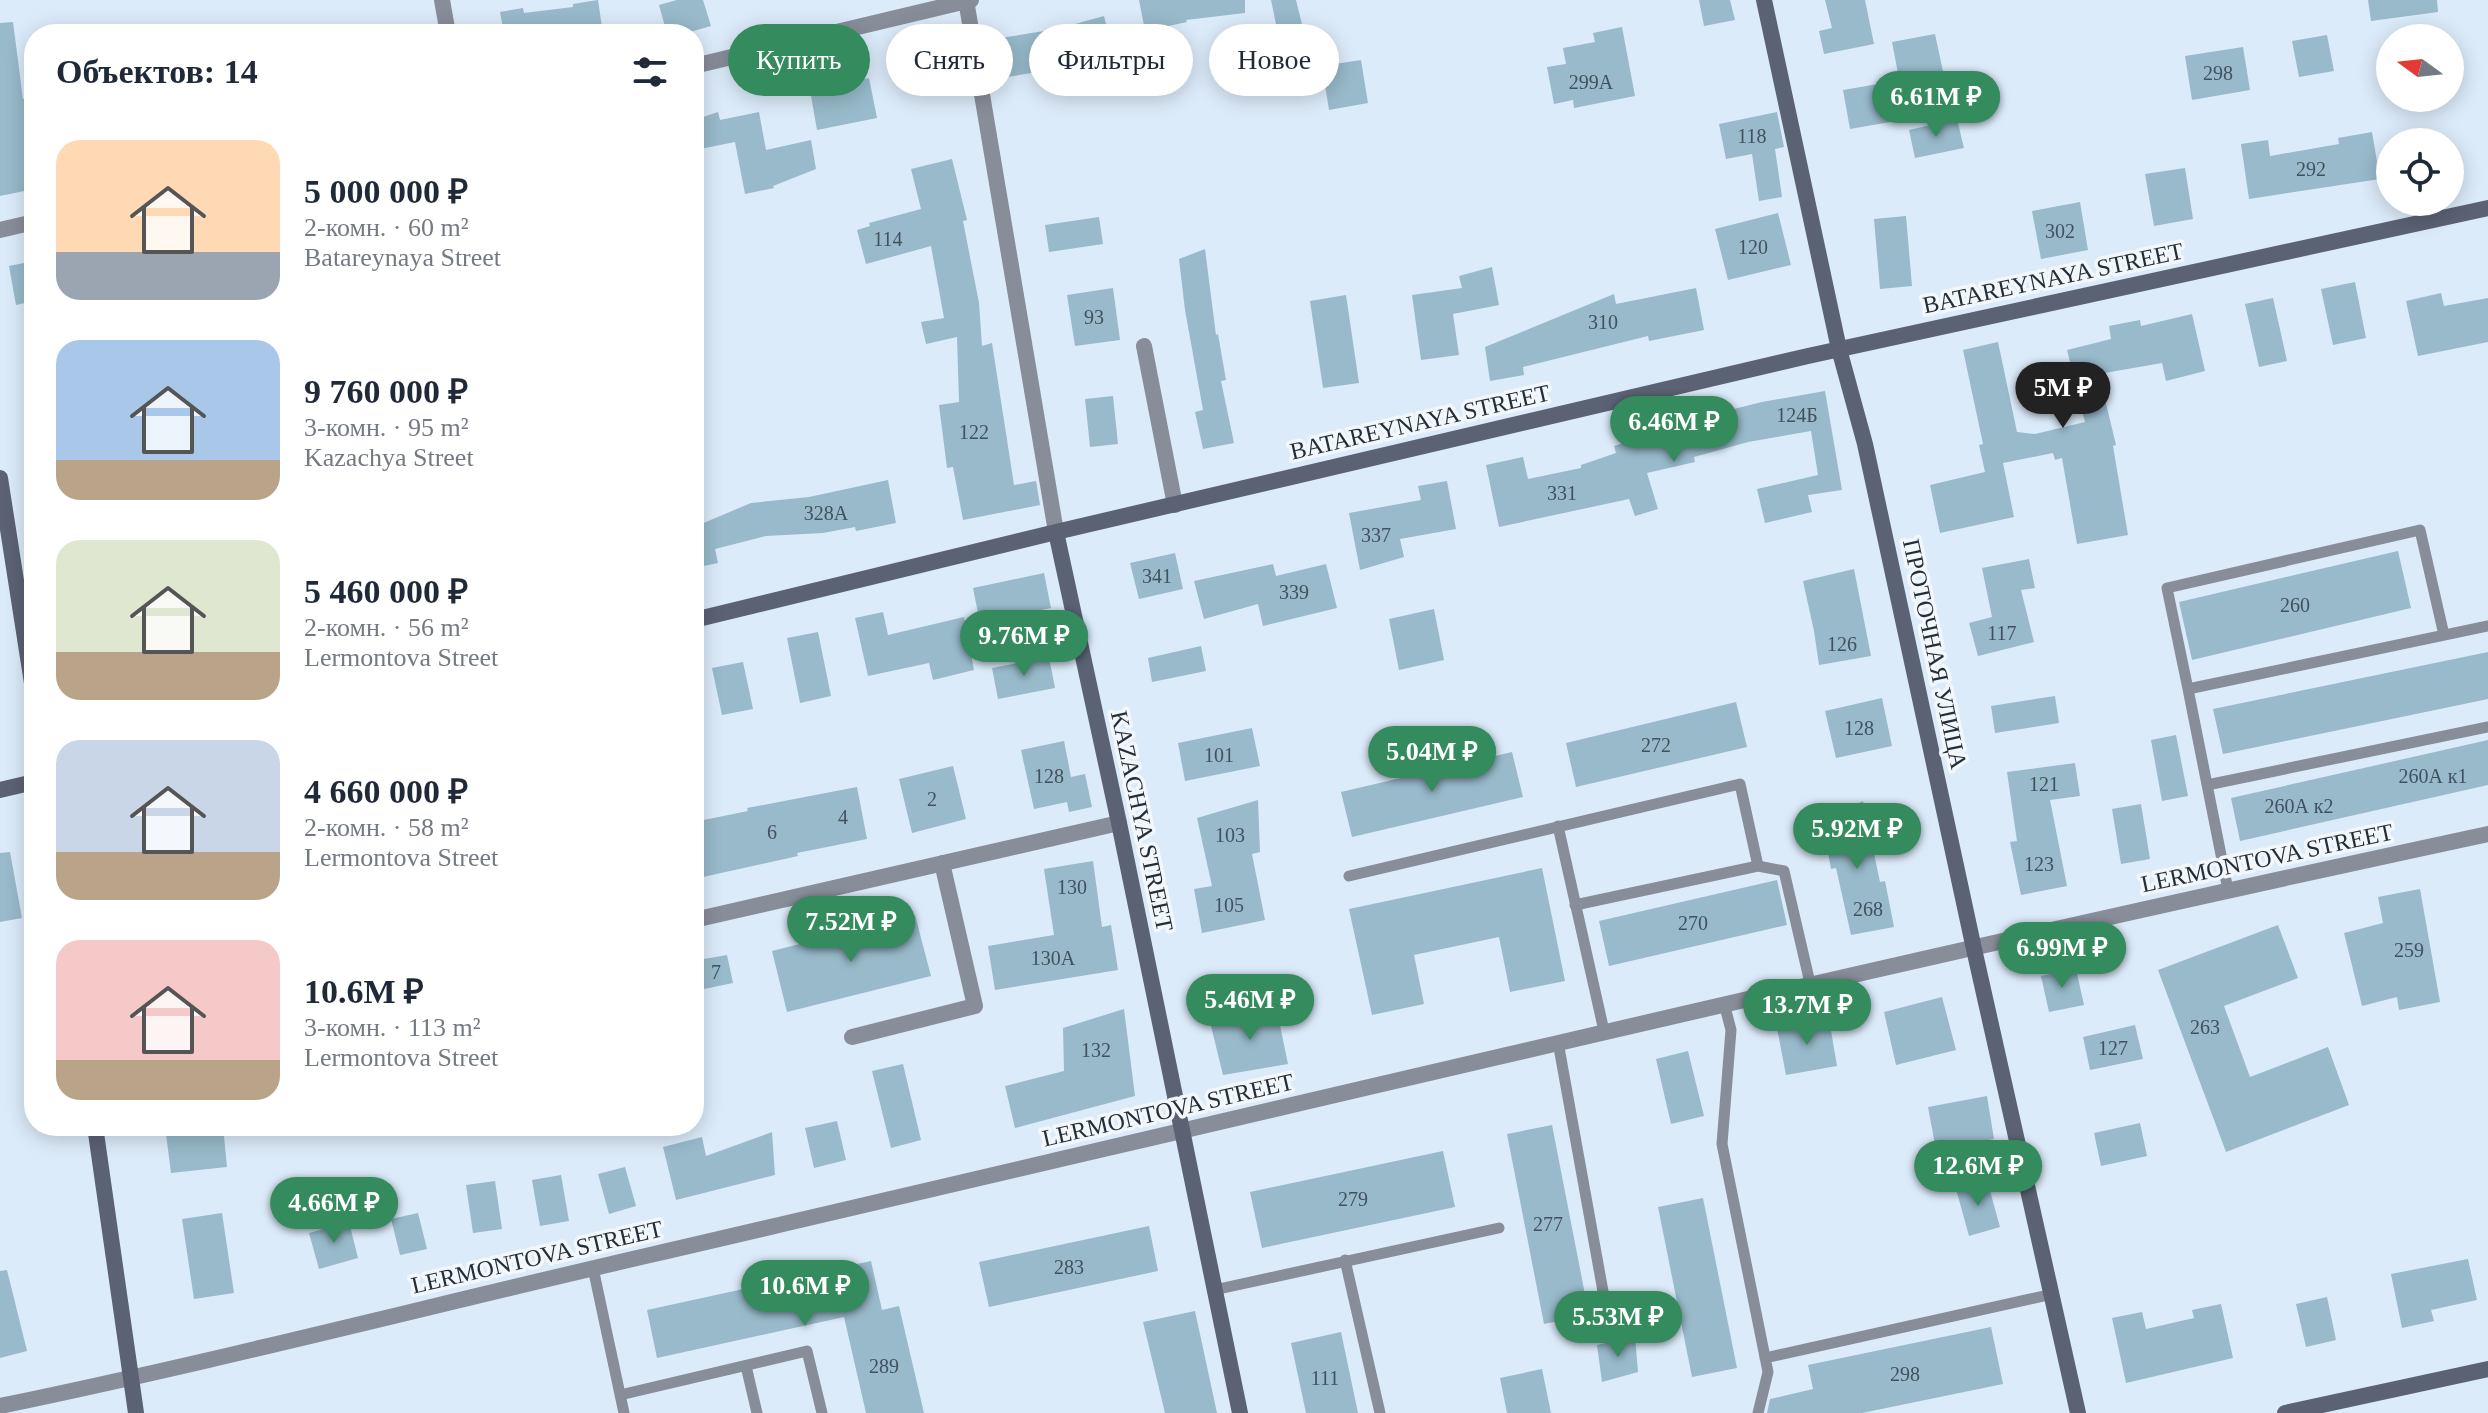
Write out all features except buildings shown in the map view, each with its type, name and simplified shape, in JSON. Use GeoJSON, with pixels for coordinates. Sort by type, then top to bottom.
{"type":"FeatureCollection","features":[{"type":"Feature","properties":{"kind":"street"},"geometry":{"type":"LineString","coordinates":[[442,0],[446,24]]}},
{"type":"Feature","properties":{"kind":"street"},"geometry":{"type":"LineString","coordinates":[[704,64],[967,0]]}},
{"type":"Feature","properties":{"kind":"street","name":"KAZACHYA STREET"},"geometry":{"type":"LineString","coordinates":[[967,0],[1056,532],[1240,1413]]}},
{"type":"Feature","properties":{"kind":"street","name":"ПРОТОЧНАЯ УЛИЦА"},"geometry":{"type":"LineString","coordinates":[[1764,0],[1839,349],[1865,444],[2078,1413]]}},
{"type":"Feature","properties":{"kind":"street","name":"BATAREYNAYA STREET"},"geometry":{"type":"LineString","coordinates":[[704,618],[1839,349],[2488,208]]}},
{"type":"Feature","properties":{"kind":"street"},"geometry":{"type":"LineString","coordinates":[[0,230],[24,224]]}},
{"type":"Feature","properties":{"kind":"street"},"geometry":{"type":"LineString","coordinates":[[1144,346],[1175,505]]}},
{"type":"Feature","properties":{"kind":"street"},"geometry":{"type":"LineString","coordinates":[[0,478],[24,632]]}},
{"type":"Feature","properties":{"kind":"street"},"geometry":{"type":"LineString","coordinates":[[0,790],[24,784]]}},
{"type":"Feature","properties":{"kind":"street"},"geometry":{"type":"LineString","coordinates":[[704,918],[1119,823]]}},
{"type":"Feature","properties":{"kind":"street","name":"LERMONTOVA STREET"},"geometry":{"type":"LineString","coordinates":[[0,1406],[131,1379],[1810,983],[2488,834]]}},
{"type":"Feature","properties":{"kind":"street"},"geometry":{"type":"LineString","coordinates":[[852,1037],[975,1006],[942,863]]}},
{"type":"Feature","properties":{"kind":"street"},"geometry":{"type":"LineString","coordinates":[[96,1136],[136,1413]]}},
{"type":"Feature","properties":{"kind":"street"},"geometry":{"type":"LineString","coordinates":[[2285,1413],[2326,1409],[2488,1369]]}},
{"type":"Feature","properties":{"kind":"lane"},"geometry":{"type":"LineString","coordinates":[[2228,890],[2167,588],[2420,530],[2444,635]]}},
{"type":"Feature","properties":{"kind":"lane"},"geometry":{"type":"LineString","coordinates":[[2188,689],[2488,626]]}},
{"type":"Feature","properties":{"kind":"lane"},"geometry":{"type":"LineString","coordinates":[[2207,785],[2488,727]]}},
{"type":"Feature","properties":{"kind":"lane"},"geometry":{"type":"LineString","coordinates":[[1349,876],[1740,784],[1758,866]]}},
{"type":"Feature","properties":{"kind":"lane"},"geometry":{"type":"LineString","coordinates":[[1558,826],[1604,1031]]}},
{"type":"Feature","properties":{"kind":"lane"},"geometry":{"type":"LineString","coordinates":[[1575,905],[1758,866],[1784,871],[1810,983]]}},
{"type":"Feature","properties":{"kind":"lane"},"geometry":{"type":"LineString","coordinates":[[1724,1003],[1731,1030],[1722,1144],[1768,1372],[1758,1413]]}},
{"type":"Feature","properties":{"kind":"lane"},"geometry":{"type":"LineString","coordinates":[[1558,1042],[1608,1319]]}},
{"type":"Feature","properties":{"kind":"lane"},"geometry":{"type":"LineString","coordinates":[[1214,1290],[1499,1228]]}},
{"type":"Feature","properties":{"kind":"lane"},"geometry":{"type":"LineString","coordinates":[[1345,1260],[1380,1413]]}},
{"type":"Feature","properties":{"kind":"lane"},"geometry":{"type":"LineString","coordinates":[[593,1268],[624,1413]]}},
{"type":"Feature","properties":{"kind":"lane"},"geometry":{"type":"LineString","coordinates":[[1765,1358],[2053,1294]]}},
{"type":"Feature","properties":{"kind":"lane"},"geometry":{"type":"LineString","coordinates":[[620,1395],[807,1351],[822,1413]]}},
{"type":"Feature","properties":{"kind":"lane"},"geometry":{"type":"LineString","coordinates":[[746,1366],[757,1413]]}}]}
